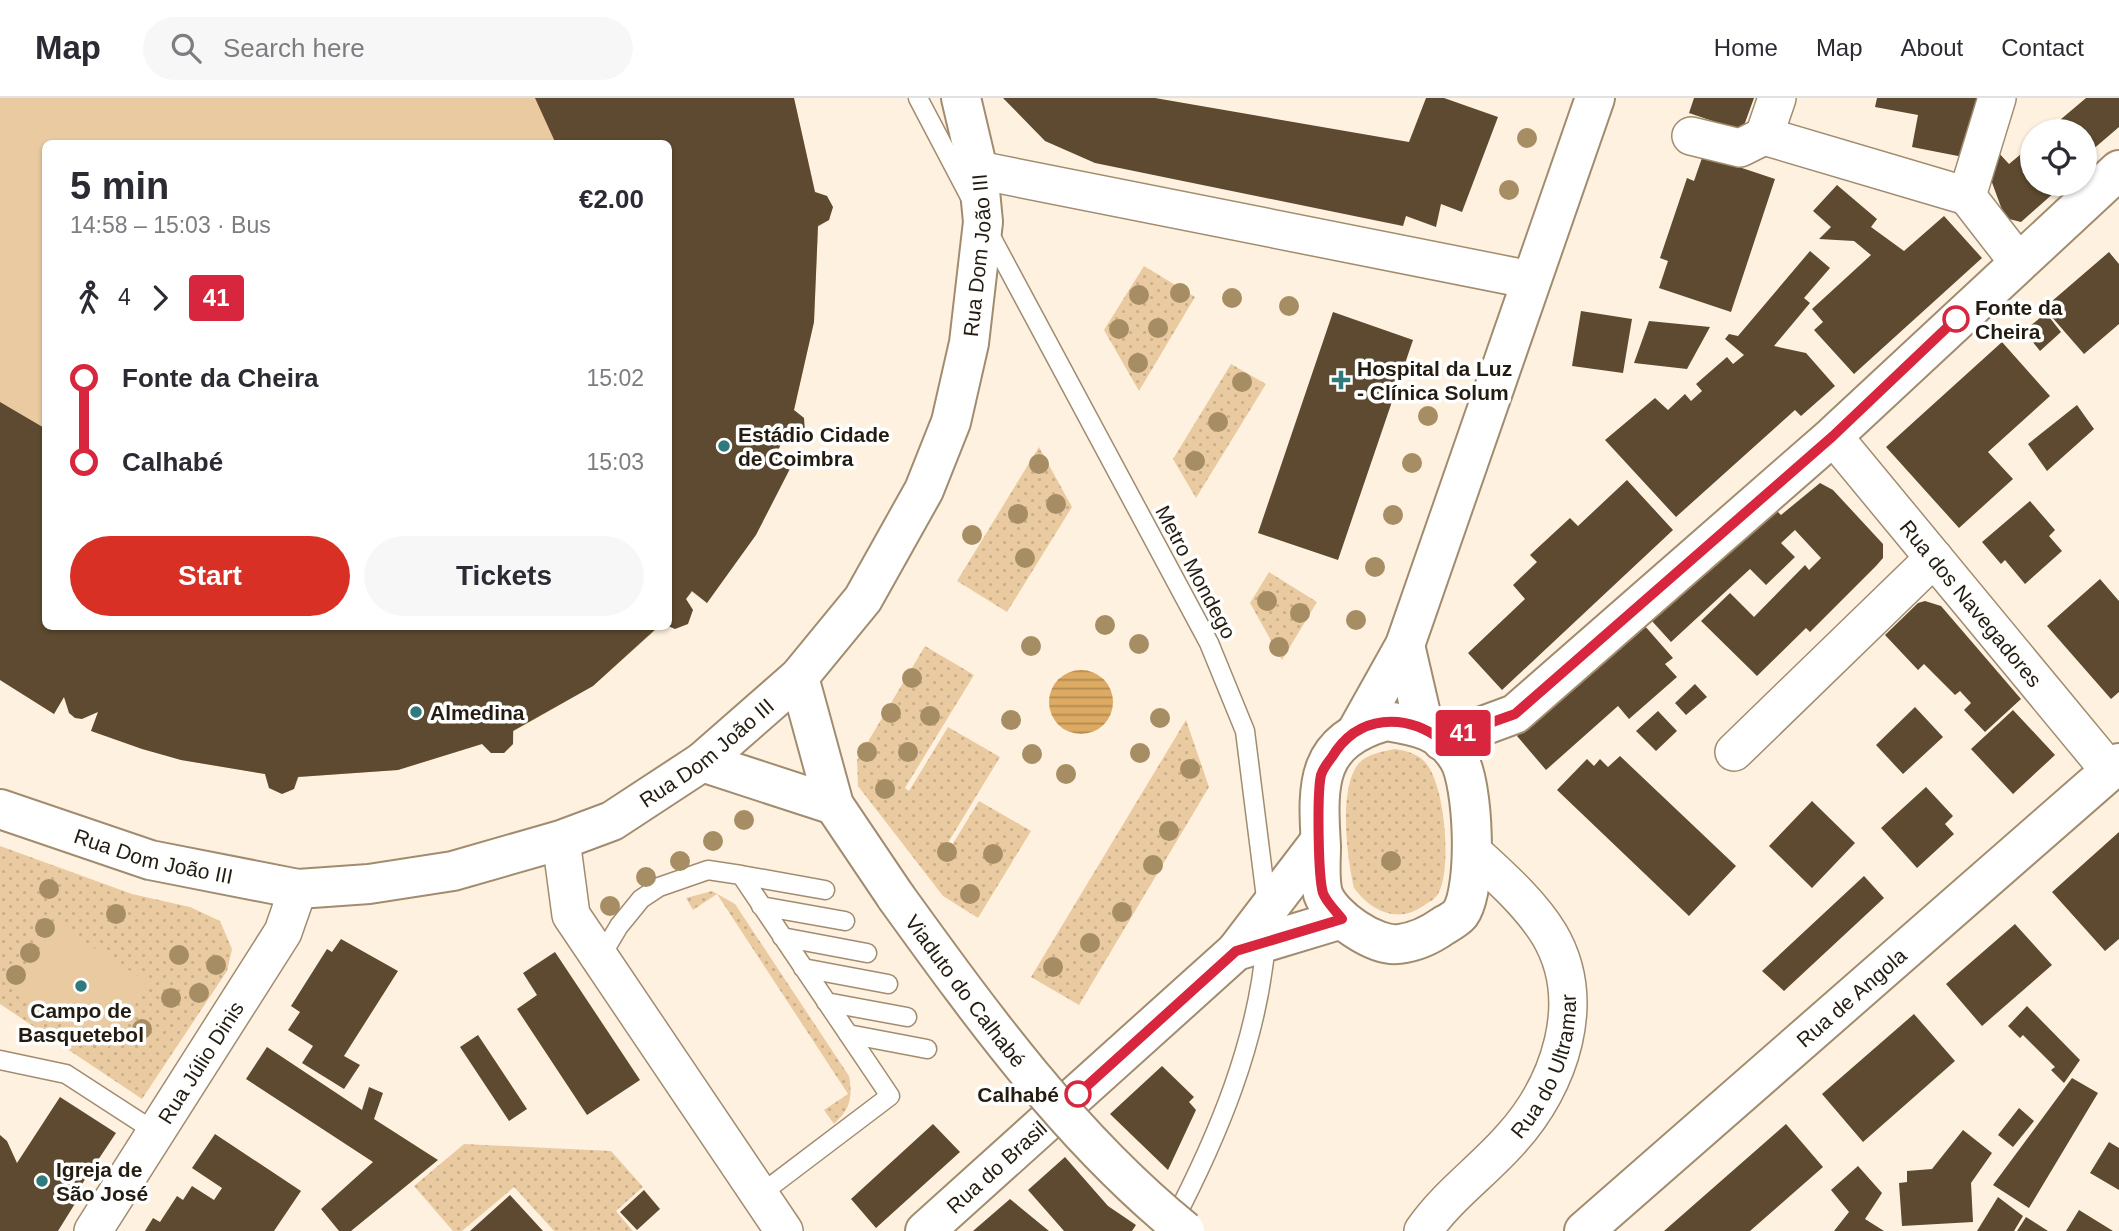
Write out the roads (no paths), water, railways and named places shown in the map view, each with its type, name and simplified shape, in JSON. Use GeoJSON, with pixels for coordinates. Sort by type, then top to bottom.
{"type":"FeatureCollection","features":[{"type":"Feature","properties":{"kind":"street","name":"Rua Dom João III"},"geometry":{"type":"LineString","coordinates":[[0,809],[150,860],[298,889],[369,884],[453,871],[561,840],[612,821],[702,762],[799,677],[863,599],[924,490],[951,422],[969,344],[983,222],[978,170],[961,98]]}},
{"type":"Feature","properties":{"kind":"street"},"geometry":{"type":"LineString","coordinates":[[1358,729],[1386,721],[1433,734],[1459,759],[1469,800],[1473,852],[1471,889],[1460,914],[1426,938],[1396,945],[1362,934],[1342,919],[1324,894],[1318,804],[1321,773],[1338,746],[1358,729],[1405,645],[1594,98]]}},
{"type":"Feature","properties":{"kind":"street"},"geometry":{"type":"LineString","coordinates":[[1764,136],[1777,98]]}},
{"type":"Feature","properties":{"kind":"street"},"geometry":{"type":"LineString","coordinates":[[1967,196],[1997,98]]}},
{"type":"Feature","properties":{"kind":"street"},"geometry":{"type":"LineString","coordinates":[[1691,135],[1740,148],[1764,136],[1967,196],[2019,263]]}},
{"type":"Feature","properties":{"kind":"street"},"geometry":{"type":"LineString","coordinates":[[978,170],[1531,280]]}},
{"type":"Feature","properties":{"kind":"street"},"geometry":{"type":"LineString","coordinates":[[1433,734],[1515,714],[1833,436],[2119,170]]}},
{"type":"Feature","properties":{"kind":"street","name":"Rua dos Navegadores"},"geometry":{"type":"LineString","coordinates":[[1833,436],[1934,558],[2115,767]]}},
{"type":"Feature","properties":{"kind":"street"},"geometry":{"type":"LineString","coordinates":[[1734,752],[1934,558]]}},
{"type":"Feature","properties":{"kind":"street"},"geometry":{"type":"LineString","coordinates":[[1405,645],[1433,734]]}},
{"type":"Feature","properties":{"kind":"street","name":"Viaduto do Calhabé"},"geometry":{"type":"LineString","coordinates":[[799,677],[834,805],[896,897],[967,995],[1036,1082],[1098,1150],[1185,1231]]}},
{"type":"Feature","properties":{"kind":"street"},"geometry":{"type":"LineString","coordinates":[[702,762],[834,805]]}},
{"type":"Feature","properties":{"kind":"street","name":"Rua de Angola"},"geometry":{"type":"LineString","coordinates":[[1584,1231],[2115,767]]}},
{"type":"Feature","properties":{"kind":"street"},"geometry":{"type":"LineString","coordinates":[[561,840],[571,915],[758,1196],[785,1231]]}},
{"type":"Feature","properties":{"kind":"street"},"geometry":{"type":"LineString","coordinates":[[1257,934],[1320,841]]}},
{"type":"Feature","properties":{"kind":"street","name":"Rua do Ultramar"},"geometry":{"type":"LineString","coordinates":[[1423,1231],[1438,1210],[1511,1140],[1532,1114],[1554,1077],[1564,1039],[1567,1015],[1560,956],[1547,931],[1527,907],[1473,852]]}},
{"type":"Feature","properties":{"kind":"street","name":"Rua Júlio Dinis"},"geometry":{"type":"LineString","coordinates":[[93,1231],[283,932],[298,889]]}},
{"type":"Feature","properties":{"kind":"street","name":"Rua do Brasil"},"geometry":{"type":"LineString","coordinates":[[925,1231],[1257,934],[1342,919]]}},
{"type":"Feature","properties":{"kind":"lane","name":"Metro Mondego"},"geometry":{"type":"LineString","coordinates":[[918,98],[1209,643],[1245,731],[1257,934],[1250,1039],[1224,1108],[1169,1231]]}},
{"type":"Feature","properties":{"kind":"lane"},"geometry":{"type":"LineString","coordinates":[[600,958],[619,926],[641,899],[659,887],[708,870],[825,890]]}},
{"type":"Feature","properties":{"kind":"lane"},"geometry":{"type":"LineString","coordinates":[[741,875],[890,1096],[758,1196]]}},
{"type":"Feature","properties":{"kind":"lane"},"geometry":{"type":"LineString","coordinates":[[761,906],[845,921]]}},
{"type":"Feature","properties":{"kind":"lane"},"geometry":{"type":"LineString","coordinates":[[782,937],[867,953]]}},
{"type":"Feature","properties":{"kind":"lane"},"geometry":{"type":"LineString","coordinates":[[803,968],[888,984]]}},
{"type":"Feature","properties":{"kind":"lane"},"geometry":{"type":"LineString","coordinates":[[826,1002],[907,1017]]}},
{"type":"Feature","properties":{"kind":"lane"},"geometry":{"type":"LineString","coordinates":[[848,1034],[927,1049]]}},
{"type":"Feature","properties":{"kind":"lane"},"geometry":{"type":"LineString","coordinates":[[0,1060],[66,1074],[157,1133]]}},
{"type":"Feature","properties":{"kind":"place","name":"Fonte da Cheira"},"geometry":{"type":"Point","coordinates":[1956,319]}},
{"type":"Feature","properties":{"kind":"place","name":"Hospital da Luz - Clínica Solum"},"geometry":{"type":"Point","coordinates":[1341,380]}},
{"type":"Feature","properties":{"kind":"place","name":"Estádio Cidade de Coimbra"},"geometry":{"type":"Point","coordinates":[724,446]}},
{"type":"Feature","properties":{"kind":"place","name":"Almedina"},"geometry":{"type":"Point","coordinates":[416,712]}},
{"type":"Feature","properties":{"kind":"place","name":"Campo de Basquetebol"},"geometry":{"type":"Point","coordinates":[81,986]}},
{"type":"Feature","properties":{"kind":"place","name":"Calhabé"},"geometry":{"type":"Point","coordinates":[1078,1094]}},
{"type":"Feature","properties":{"kind":"place","name":"Igreja de São José"},"geometry":{"type":"Point","coordinates":[42,1181]}}]}
